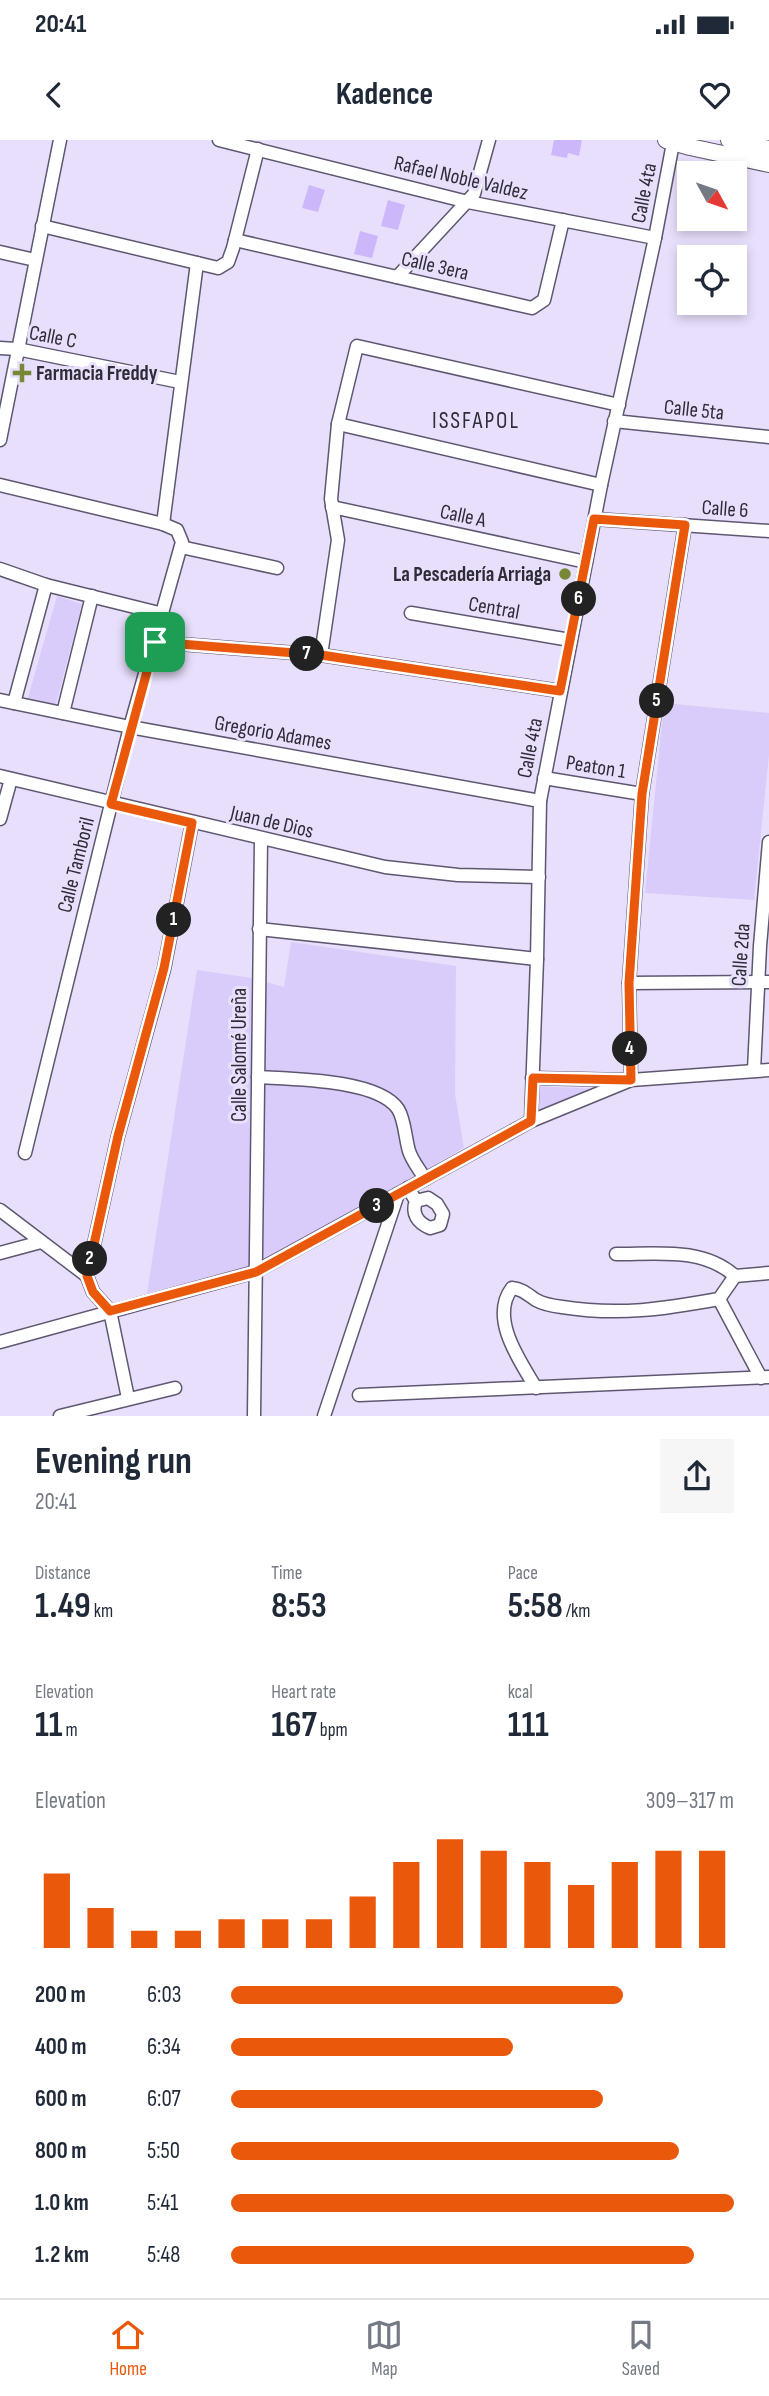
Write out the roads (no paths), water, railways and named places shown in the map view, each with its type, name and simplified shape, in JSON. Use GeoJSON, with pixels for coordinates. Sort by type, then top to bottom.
{"type":"FeatureCollection","features":[{"type":"Feature","properties":{"kind":"main road"},"geometry":{"type":"LineString","coordinates":[[729,140],[769,149]]}},
{"type":"Feature","properties":{"kind":"main road"},"geometry":{"type":"LineString","coordinates":[[669,141],[769,164]]}},
{"type":"Feature","properties":{"kind":"street"},"geometry":{"type":"LineString","coordinates":[[0,440],[60,140]]}},
{"type":"Feature","properties":{"kind":"street","name":"Rafael Noble Valdez"},"geometry":{"type":"LineString","coordinates":[[219,140],[468,202],[655,238]]}},
{"type":"Feature","properties":{"kind":"street"},"geometry":{"type":"LineString","coordinates":[[397,277],[474,194],[489,140]]}},
{"type":"Feature","properties":{"kind":"street","name":"Calle 4ta"},"geometry":{"type":"LineString","coordinates":[[531,1121],[540,801],[614,421],[655,238],[669,141]]}},
{"type":"Feature","properties":{"kind":"street"},"geometry":{"type":"LineString","coordinates":[[42,226],[218,268],[228,262],[258,149]]}},
{"type":"Feature","properties":{"kind":"street","name":"Calle 3era"},"geometry":{"type":"LineString","coordinates":[[235,240],[532,308],[544,300],[563,220]]}},
{"type":"Feature","properties":{"kind":"street"},"geometry":{"type":"LineString","coordinates":[[0,252],[35,260]]}},
{"type":"Feature","properties":{"kind":"street"},"geometry":{"type":"LineString","coordinates":[[163,524],[197,263]]}},
{"type":"Feature","properties":{"kind":"street"},"geometry":{"type":"LineString","coordinates":[[321,655],[338,540],[331,499],[338,424],[356,346],[618,405]]}},
{"type":"Feature","properties":{"kind":"street","name":"Calle C"},"geometry":{"type":"LineString","coordinates":[[0,348],[17,349],[180,382]]}},
{"type":"Feature","properties":{"kind":"street","name":"Calle 5ta"},"geometry":{"type":"LineString","coordinates":[[614,421],[769,437]]}},
{"type":"Feature","properties":{"kind":"street"},"geometry":{"type":"LineString","coordinates":[[338,424],[601,485]]}},
{"type":"Feature","properties":{"kind":"street"},"geometry":{"type":"LineString","coordinates":[[0,485],[163,524],[177,530],[182,542],[181,547],[277,568]]}},
{"type":"Feature","properties":{"kind":"street","name":"Calle A"},"geometry":{"type":"LineString","coordinates":[[332,507],[586,562]]}},
{"type":"Feature","properties":{"kind":"street","name":"Calle 6"},"geometry":{"type":"LineString","coordinates":[[594,519],[769,531]]}},
{"type":"Feature","properties":{"kind":"street"},"geometry":{"type":"LineString","coordinates":[[631,1080],[629,983],[642,794],[685,525]]}},
{"type":"Feature","properties":{"kind":"street","name":"Calle Tamboril"},"geometry":{"type":"LineString","coordinates":[[26,1153],[130,727],[181,547]]}},
{"type":"Feature","properties":{"kind":"street"},"geometry":{"type":"LineString","coordinates":[[0,569],[46,586],[163,614]]}},
{"type":"Feature","properties":{"kind":"street"},"geometry":{"type":"LineString","coordinates":[[14,703],[46,586]]}},
{"type":"Feature","properties":{"kind":"street"},"geometry":{"type":"LineString","coordinates":[[63,713],[92,596]]}},
{"type":"Feature","properties":{"kind":"street","name":"Central"},"geometry":{"type":"LineString","coordinates":[[411,613],[570,640]]}},
{"type":"Feature","properties":{"kind":"street"},"geometry":{"type":"LineString","coordinates":[[155,642],[321,655],[560,691]]}},
{"type":"Feature","properties":{"kind":"street","name":"Gregorio Adames"},"geometry":{"type":"LineString","coordinates":[[0,700],[130,727],[540,801]]}},
{"type":"Feature","properties":{"kind":"street"},"geometry":{"type":"LineString","coordinates":[[0,819],[5,778]]}},
{"type":"Feature","properties":{"kind":"street","name":"Juan de Dios"},"geometry":{"type":"LineString","coordinates":[[5,778],[385,867],[458,875],[539,877]]}},
{"type":"Feature","properties":{"kind":"street","name":"Peaton 1"},"geometry":{"type":"LineString","coordinates":[[544,778],[642,794]]}},
{"type":"Feature","properties":{"kind":"street"},"geometry":{"type":"LineString","coordinates":[[87,1276],[118,1136],[164,968],[192,823]]}},
{"type":"Feature","properties":{"kind":"street","name":"Calle Salomé Ureña"},"geometry":{"type":"LineString","coordinates":[[254,1416],[261,839]]}},
{"type":"Feature","properties":{"kind":"street","name":"Calle 2da"},"geometry":{"type":"LineString","coordinates":[[754,1070],[764,982],[769,842]]}},
{"type":"Feature","properties":{"kind":"street"},"geometry":{"type":"LineString","coordinates":[[259,929],[537,959]]}},
{"type":"Feature","properties":{"kind":"street"},"geometry":{"type":"LineString","coordinates":[[629,983],[764,982]]}},
{"type":"Feature","properties":{"kind":"street"},"geometry":{"type":"LineString","coordinates":[[533,1078],[631,1080],[769,1070]]}},
{"type":"Feature","properties":{"kind":"street"},"geometry":{"type":"LineString","coordinates":[[258,1077],[346,1085],[381,1096],[397,1108],[410,1154],[425,1179]]}},
{"type":"Feature","properties":{"kind":"street"},"geometry":{"type":"LineString","coordinates":[[0,1342],[256,1272],[531,1121],[631,1080]]}},
{"type":"Feature","properties":{"kind":"street"},"geometry":{"type":"LineString","coordinates":[[403,1191],[416,1201]]}},
{"type":"Feature","properties":{"kind":"street"},"geometry":{"type":"LineString","coordinates":[[324,1416],[403,1191]]}},
{"type":"Feature","properties":{"kind":"street"},"geometry":{"type":"LineString","coordinates":[[0,1209],[87,1276],[93,1292],[110,1311],[128,1398]]}},
{"type":"Feature","properties":{"kind":"street"},"geometry":{"type":"LineString","coordinates":[[0,1253],[41,1242]]}},
{"type":"Feature","properties":{"kind":"street"},"geometry":{"type":"LineString","coordinates":[[616,1254],[704,1257],[723,1265],[735,1276],[769,1273]]}},
{"type":"Feature","properties":{"kind":"street"},"geometry":{"type":"LineString","coordinates":[[536,1388],[508,1339],[504,1304],[512,1288],[525,1292],[538,1301],[560,1307],[638,1312],[719,1299],[735,1276]]}},
{"type":"Feature","properties":{"kind":"street"},"geometry":{"type":"LineString","coordinates":[[359,1395],[765,1378],[719,1299]]}},
{"type":"Feature","properties":{"kind":"street"},"geometry":{"type":"LineString","coordinates":[[60,1416],[175,1388]]}},
{"type":"Feature","properties":{"kind":"place","name":"Farmacia Freddy"},"geometry":{"type":"Point","coordinates":[22,373]}},
{"type":"Feature","properties":{"kind":"place","name":"La Pescadería Arriaga"},"geometry":{"type":"Point","coordinates":[565,574]}},
{"type":"Feature","properties":{"kind":"district","name":"ISSFAPOL"},"geometry":{"type":"Point","coordinates":[476,421]}}]}
